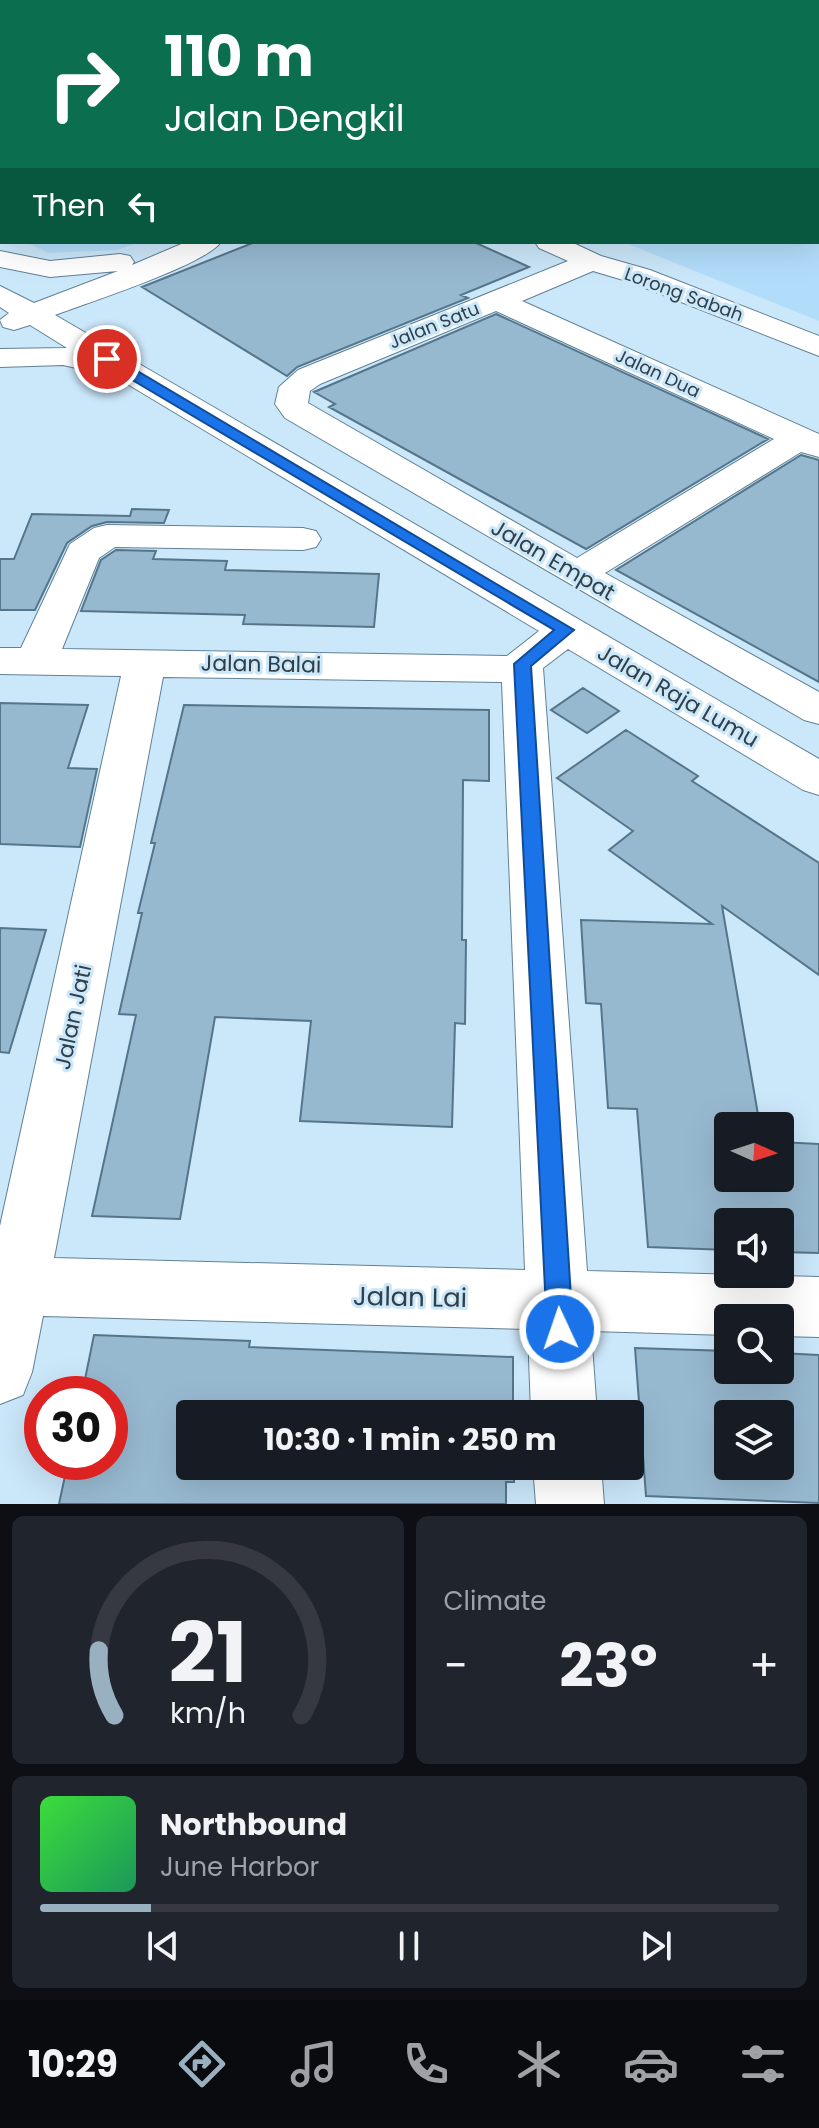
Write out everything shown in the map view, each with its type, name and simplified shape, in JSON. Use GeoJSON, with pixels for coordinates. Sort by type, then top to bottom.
{"type":"FeatureCollection","features":[{"type":"Feature","properties":{"kind":"street"},"geometry":{"type":"LineString","coordinates":[[9,308],[120,262],[176,244]]}},
{"type":"Feature","properties":{"kind":"street"},"geometry":{"type":"LineString","coordinates":[[9,308],[181,256],[203,244]]}},
{"type":"Feature","properties":{"kind":"street","name":"Lorong Sabah"},"geometry":{"type":"LineString","coordinates":[[553,244],[591,262],[640,276],[819,347]]}},
{"type":"Feature","properties":{"kind":"street"},"geometry":{"type":"LineString","coordinates":[[0,259],[50,269],[120,262]]}},
{"type":"Feature","properties":{"kind":"street","name":"Jalan Satu"},"geometry":{"type":"LineString","coordinates":[[291,404],[295,387],[309,377],[591,262]]}},
{"type":"Feature","properties":{"kind":"street","name":"Jalan Dua"},"geometry":{"type":"LineString","coordinates":[[496,300],[809,442]]}},
{"type":"Feature","properties":{"kind":"street","name":"Jalan Raja Lumu"},"geometry":{"type":"LineString","coordinates":[[9,308],[132,375],[819,779]]}},
{"type":"Feature","properties":{"kind":"street"},"geometry":{"type":"LineString","coordinates":[[0,358],[63,356],[132,375]]}},
{"type":"Feature","properties":{"kind":"street","name":"Jalan Empat"},"geometry":{"type":"LineString","coordinates":[[291,404],[297,411],[577,574],[819,710]]}},
{"type":"Feature","properties":{"kind":"street"},"geometry":{"type":"LineString","coordinates":[[577,574],[809,442]]}},
{"type":"Feature","properties":{"kind":"street"},"geometry":{"type":"LineString","coordinates":[[18,661],[83,552],[107,536],[303,539]]}},
{"type":"Feature","properties":{"kind":"street"},"geometry":{"type":"LineString","coordinates":[[563,1400],[522,664],[566,630]]}},
{"type":"Feature","properties":{"kind":"street","name":"Jalan Balai"},"geometry":{"type":"LineString","coordinates":[[18,661],[522,669]]}},
{"type":"Feature","properties":{"kind":"street","name":"Jalan Jati"},"geometry":{"type":"LineString","coordinates":[[0,1372],[9,1287],[145,662]]}},
{"type":"Feature","properties":{"kind":"street","name":"Jalan Lai"},"geometry":{"type":"LineString","coordinates":[[9,1287],[819,1307]]}},
{"type":"Feature","properties":{"kind":"street"},"geometry":{"type":"LineString","coordinates":[[568,1480],[570,1504]]}},
{"type":"Feature","properties":{"kind":"shaded area"},"geometry":{"type":"Polygon","coordinates":[[[30,244],[135,244],[117,250],[48,253],[30,244]]]}},
{"type":"Feature","properties":{"kind":"shaded area"},"geometry":{"type":"Polygon","coordinates":[[[628,244],[819,244],[819,321],[628,244]]]}},
{"type":"Feature","properties":{"kind":"building"},"geometry":{"type":"Polygon","coordinates":[[[250,244],[478,244],[529,267],[461,295],[468,298],[297,367],[287,376],[142,287],[250,244]]]}},
{"type":"Feature","properties":{"kind":"building"},"geometry":{"type":"Polygon","coordinates":[[[496,314],[768,439],[586,549],[329,407],[335,404],[314,392],[496,314]]]}},
{"type":"Feature","properties":{"kind":"building"},"geometry":{"type":"Polygon","coordinates":[[[801,455],[819,460],[819,682],[616,570],[801,455]]]}},
{"type":"Feature","properties":{"kind":"building"},"geometry":{"type":"Polygon","coordinates":[[[132,509],[169,510],[164,523],[107,522],[92,526],[67,543],[35,610],[0,610],[0,559],[14,559],[32,514],[130,516],[132,509]]]}},
{"type":"Feature","properties":{"kind":"building"},"geometry":{"type":"Polygon","coordinates":[[[116,550],[156,551],[153,559],[227,561],[225,570],[379,574],[374,627],[243,624],[245,615],[81,611],[101,560],[116,550]]]}},
{"type":"Feature","properties":{"kind":"building"},"geometry":{"type":"Polygon","coordinates":[[[583,688],[619,711],[587,733],[551,710],[583,688]]]}},
{"type":"Feature","properties":{"kind":"building"},"geometry":{"type":"Polygon","coordinates":[[[0,703],[88,705],[68,768],[97,769],[80,847],[0,844],[0,703]]]}},
{"type":"Feature","properties":{"kind":"building"},"geometry":{"type":"Polygon","coordinates":[[[184,705],[489,710],[489,781],[463,780],[465,1024],[455,1023],[452,1127],[300,1121],[311,1021],[215,1017],[180,1219],[92,1216],[136,1015],[119,1014],[142,913],[138,913],[155,843],[151,843],[184,705]]]}},
{"type":"Feature","properties":{"kind":"building"},"geometry":{"type":"Polygon","coordinates":[[[626,730],[698,776],[692,781],[819,863],[819,975],[722,906],[758,1112],[714,1112],[714,1192],[794,1192],[794,1143],[819,1144],[819,1253],[794,1252],[794,1208],[714,1208],[714,1249],[648,1247],[637,1109],[608,1108],[601,1004],[586,1003],[581,920],[712,924],[609,850],[633,831],[557,778],[626,730]]]}},
{"type":"Feature","properties":{"kind":"building"},"geometry":{"type":"Polygon","coordinates":[[[0,928],[46,930],[9,1053],[0,1052],[0,928]]]}},
{"type":"Feature","properties":{"kind":"building"},"geometry":{"type":"Polygon","coordinates":[[[94,1335],[250,1341],[249,1347],[513,1357],[513,1400],[176,1400],[176,1480],[514,1482],[506,1482],[506,1504],[59,1504],[64,1480],[128,1480],[128,1376],[86,1376],[94,1335]]]}},
{"type":"Feature","properties":{"kind":"building"},"geometry":{"type":"Polygon","coordinates":[[[635,1348],[714,1351],[714,1384],[794,1384],[794,1354],[819,1355],[819,1503],[646,1496],[644,1400],[639,1400],[635,1348]]]}},
{"type":"Feature","properties":{"kind":"route"},"geometry":{"type":"LineString","coordinates":[[107,359],[566,630],[522,664],[560,1329]]}}]}
